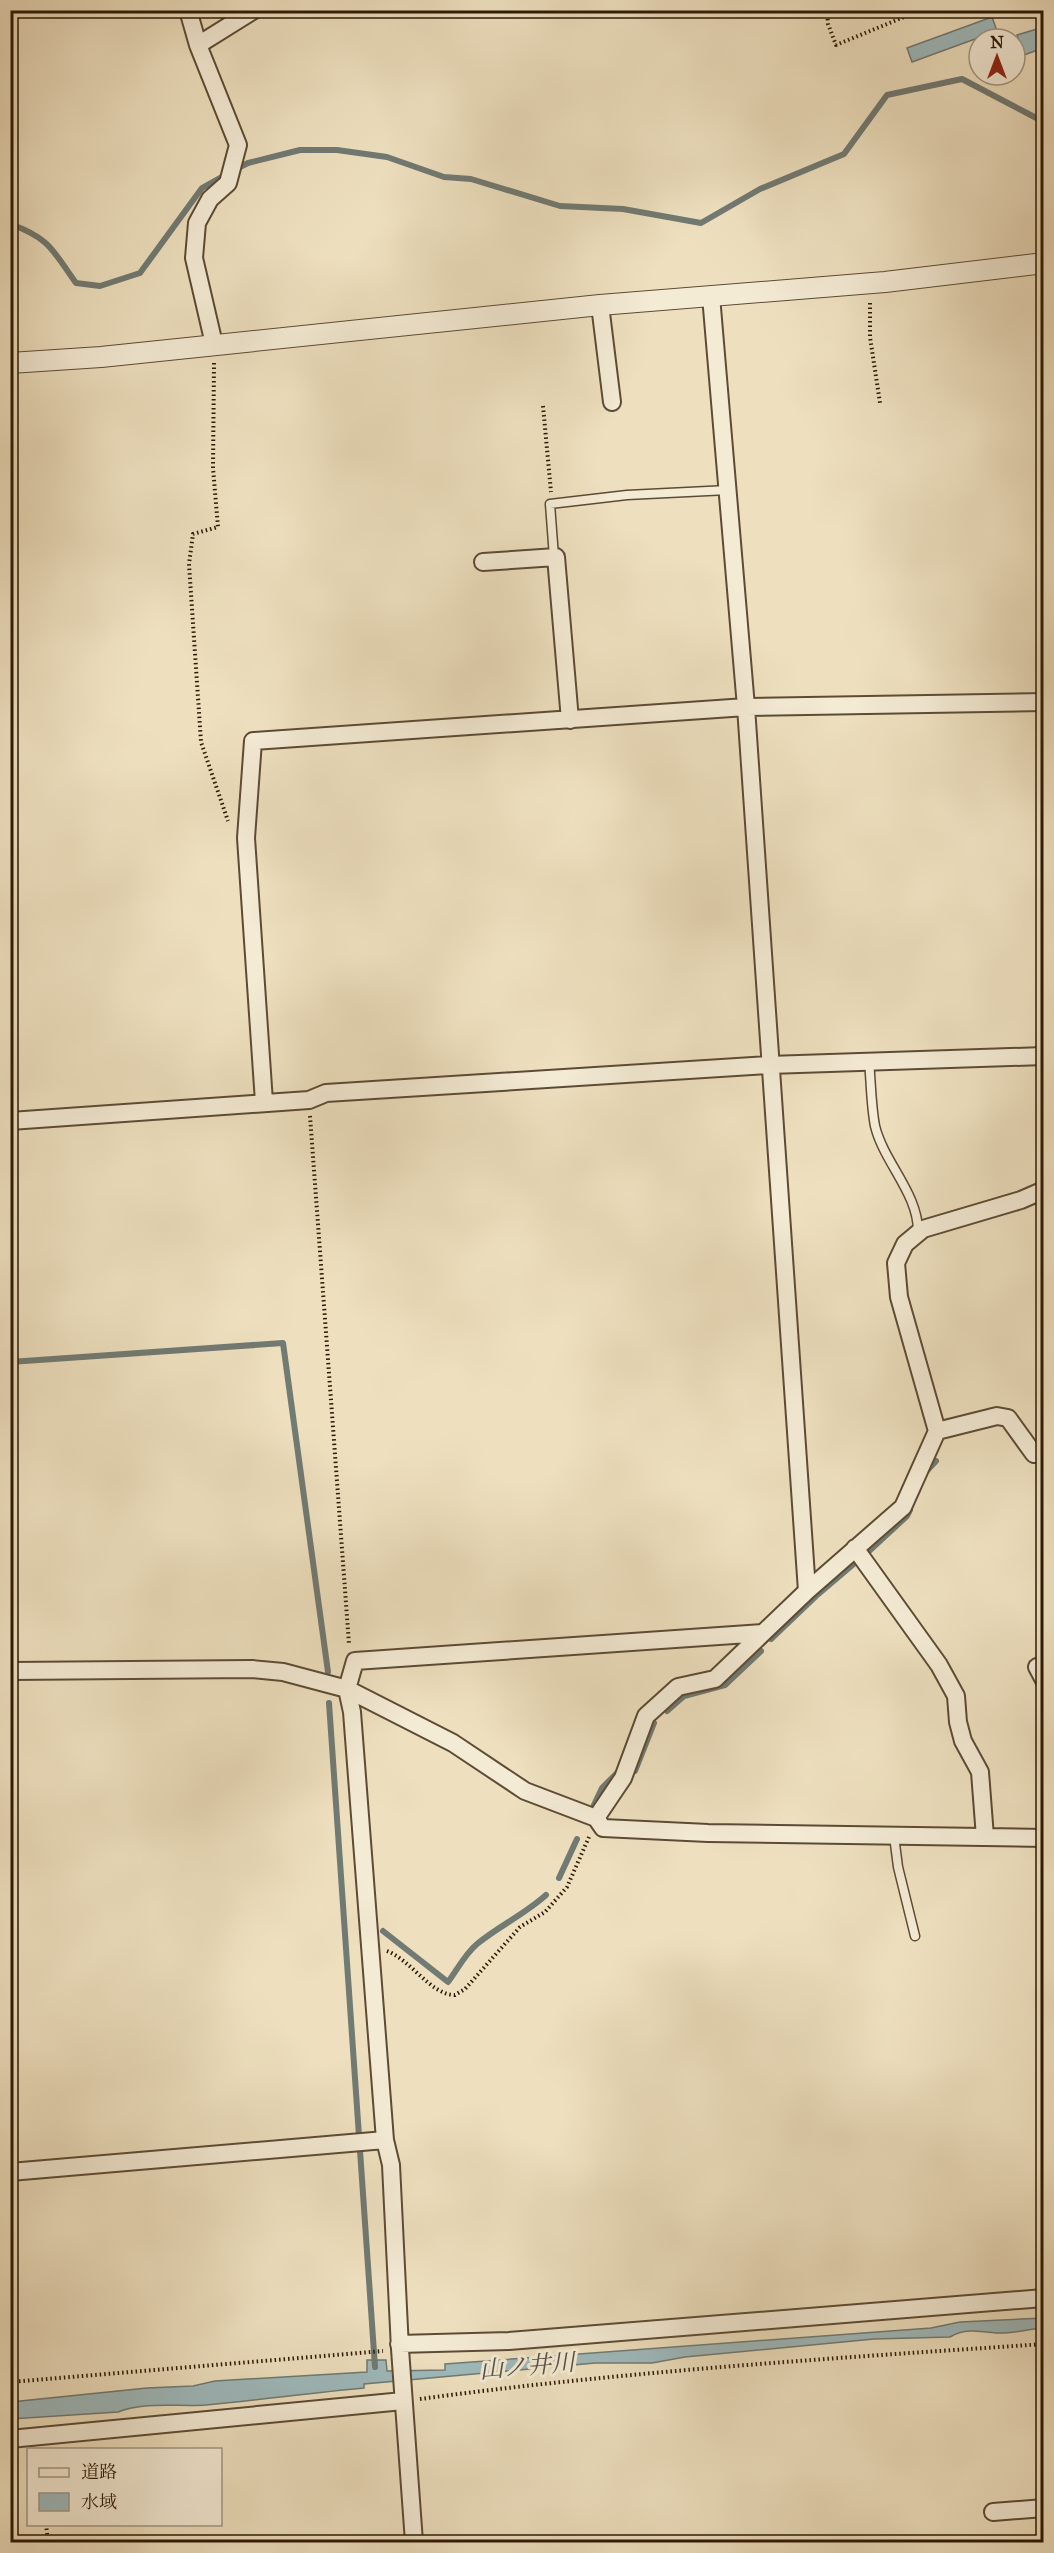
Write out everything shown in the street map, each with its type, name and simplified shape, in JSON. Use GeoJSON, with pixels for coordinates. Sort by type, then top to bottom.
{"type":"FeatureCollection","features":[{"type":"Feature","properties":{"kind":"street"},"geometry":{"type":"LineString","coordinates":[[188,10],[198,45],[238,145],[228,183],[210,199],[197,223],[194,258],[214,345]]}},
{"type":"Feature","properties":{"kind":"street"},"geometry":{"type":"LineString","coordinates":[[198,45],[254,10]]}},
{"type":"Feature","properties":{"kind":"street"},"geometry":{"type":"LineString","coordinates":[[10,363],[101,357],[600,305],[869,283],[1044,263]]}},
{"type":"Feature","properties":{"kind":"street"},"geometry":{"type":"LineString","coordinates":[[711,296],[746,707],[807,1591]]}},
{"type":"Feature","properties":{"kind":"street"},"geometry":{"type":"LineString","coordinates":[[600,305],[612,402]]}},
{"type":"Feature","properties":{"kind":"street"},"geometry":{"type":"LineString","coordinates":[[483,562],[556,558],[570,720]]}},
{"type":"Feature","properties":{"kind":"street"},"geometry":{"type":"LineString","coordinates":[[264,1102],[246,838],[253,741],[746,707],[1044,702]]}},
{"type":"Feature","properties":{"kind":"street"},"geometry":{"type":"LineString","coordinates":[[10,1121],[309,1100],[326,1093],[769,1065],[1044,1056]]}},
{"type":"Feature","properties":{"kind":"street"},"geometry":{"type":"LineString","coordinates":[[596,1818],[622,1778],[646,1716],[678,1687],[715,1679],[807,1591],[903,1507],[937,1431],[899,1297],[896,1263],[905,1244],[923,1229],[1021,1200],[1044,1190]]}},
{"type":"Feature","properties":{"kind":"street"},"geometry":{"type":"LineString","coordinates":[[937,1431],[997,1416],[1008,1418],[1035,1454],[1044,1449]]}},
{"type":"Feature","properties":{"kind":"street"},"geometry":{"type":"LineString","coordinates":[[855,1548],[939,1665],[956,1696],[958,1722],[963,1741],[980,1772],[985,1837]]}},
{"type":"Feature","properties":{"kind":"street"},"geometry":{"type":"LineString","coordinates":[[414,2542],[399,2347],[391,2164],[385,2140],[352,1712],[348,1689],[355,1661],[764,1633]]}},
{"type":"Feature","properties":{"kind":"street"},"geometry":{"type":"LineString","coordinates":[[10,1671],[252,1669],[283,1672],[348,1689],[453,1743],[525,1791],[596,1818],[603,1828],[708,1833],[1044,1838]]}},
{"type":"Feature","properties":{"kind":"street"},"geometry":{"type":"LineString","coordinates":[[10,2172],[385,2140]]}},
{"type":"Feature","properties":{"kind":"street"},"geometry":{"type":"LineString","coordinates":[[399,2347],[509,2341],[1044,2298]]}},
{"type":"Feature","properties":{"kind":"street"},"geometry":{"type":"LineString","coordinates":[[10,2439],[403,2401]]}},
{"type":"Feature","properties":{"kind":"street"},"geometry":{"type":"LineString","coordinates":[[993,2512],[1044,2508]]}},
{"type":"Feature","properties":{"kind":"lane"},"geometry":{"type":"LineString","coordinates":[[554,558],[550,504],[552,503],[627,495],[728,490]]}},
{"type":"Feature","properties":{"kind":"lane"},"geometry":{"type":"LineString","coordinates":[[868,1060],[876,1127],[913,1206],[918,1222],[918,1234]]}},
{"type":"Feature","properties":{"kind":"lane"},"geometry":{"type":"LineString","coordinates":[[894,1836],[898,1867],[915,1936]]}},
{"type":"Feature","properties":{"kind":"path"},"geometry":{"type":"LineString","coordinates":[[827,10],[828,24],[836,45],[921,10]]}},
{"type":"Feature","properties":{"kind":"path"},"geometry":{"type":"LineString","coordinates":[[869,283],[870,337],[880,403]]}},
{"type":"Feature","properties":{"kind":"path"},"geometry":{"type":"LineString","coordinates":[[214,345],[213,468],[218,527],[193,534],[189,564],[201,742],[230,826]]}},
{"type":"Feature","properties":{"kind":"path"},"geometry":{"type":"LineString","coordinates":[[543,406],[552,503]]}},
{"type":"Feature","properties":{"kind":"path"},"geometry":{"type":"LineString","coordinates":[[309,1100],[350,1653],[355,1661]]}},
{"type":"Feature","properties":{"kind":"path"},"geometry":{"type":"LineString","coordinates":[[370,1944],[400,1956],[440,1991],[456,1995],[465,1989],[520,1927],[545,1912],[567,1887],[596,1818]]}},
{"type":"Feature","properties":{"kind":"path"},"geometry":{"type":"LineString","coordinates":[[403,2401],[503,2388],[753,2364],[1044,2344]]}},
{"type":"Feature","properties":{"kind":"path"},"geometry":{"type":"LineString","coordinates":[[10,2382],[399,2347]]}},
{"type":"Feature","properties":{"kind":"path"},"geometry":{"type":"LineString","coordinates":[[46,2526],[48,2542]]}},
{"type":"Feature","properties":{"kind":"water"},"geometry":{"type":"Polygon","coordinates":[[[992,17],[996,27],[967,27],[967,42],[912,62],[907,48],[992,17]]]}},
{"type":"Feature","properties":{"kind":"water"},"geometry":{"type":"Polygon","coordinates":[[[1037,29],[1043,48],[1027,54],[1027,32],[1037,29]]]}},
{"type":"Feature","properties":{"kind":"water","name":"山ノ井川"},"geometry":{"type":"Polygon","coordinates":[[[1043,2318],[1043,2328],[1008,2333],[966,2331],[950,2337],[874,2339],[685,2357],[652,2363],[595,2363],[364,2384],[364,2388],[206,2405],[150,2405],[118,2412],[11,2419],[11,2402],[147,2388],[193,2386],[215,2381],[367,2372],[367,2360],[386,2360],[387,2371],[445,2370],[445,2364],[931,2328],[960,2322],[1043,2318]]]}},
{"type":"Feature","properties":{"kind":"waterway"},"geometry":{"type":"LineString","coordinates":[[236,169],[248,163],[300,150],[337,150],[387,157],[444,177],[471,179],[560,206],[623,209],[701,223],[760,189],[844,154],[887,95],[962,79],[1044,122]]}},
{"type":"Feature","properties":{"kind":"waterway"},"geometry":{"type":"LineString","coordinates":[[10,224],[42,240],[56,254],[76,283],[100,286],[140,273],[202,188],[227,174]]}},
{"type":"Feature","properties":{"kind":"waterway"},"geometry":{"type":"LineString","coordinates":[[10,1362],[283,1343],[328,1672]]}},
{"type":"Feature","properties":{"kind":"waterway"},"geometry":{"type":"LineString","coordinates":[[924,1474],[936,1461]]}},
{"type":"Feature","properties":{"kind":"waterway"},"geometry":{"type":"LineString","coordinates":[[868,1552],[907,1516],[910,1510]]}},
{"type":"Feature","properties":{"kind":"waterway"},"geometry":{"type":"LineString","coordinates":[[771,1639],[856,1562]]}},
{"type":"Feature","properties":{"kind":"waterway"},"geometry":{"type":"LineString","coordinates":[[667,1711],[684,1696],[725,1685],[761,1651]]}},
{"type":"Feature","properties":{"kind":"waterway"},"geometry":{"type":"LineString","coordinates":[[329,1703],[375,2367]]}},
{"type":"Feature","properties":{"kind":"waterway"},"geometry":{"type":"LineString","coordinates":[[635,1771],[654,1723]]}},
{"type":"Feature","properties":{"kind":"waterway"},"geometry":{"type":"LineString","coordinates":[[594,1805],[602,1788],[617,1773]]}},
{"type":"Feature","properties":{"kind":"waterway"},"geometry":{"type":"LineString","coordinates":[[559,1878],[577,1839]]}},
{"type":"Feature","properties":{"kind":"waterway"},"geometry":{"type":"LineString","coordinates":[[383,1931],[448,1982],[477,1944],[546,1895]]}}]}
